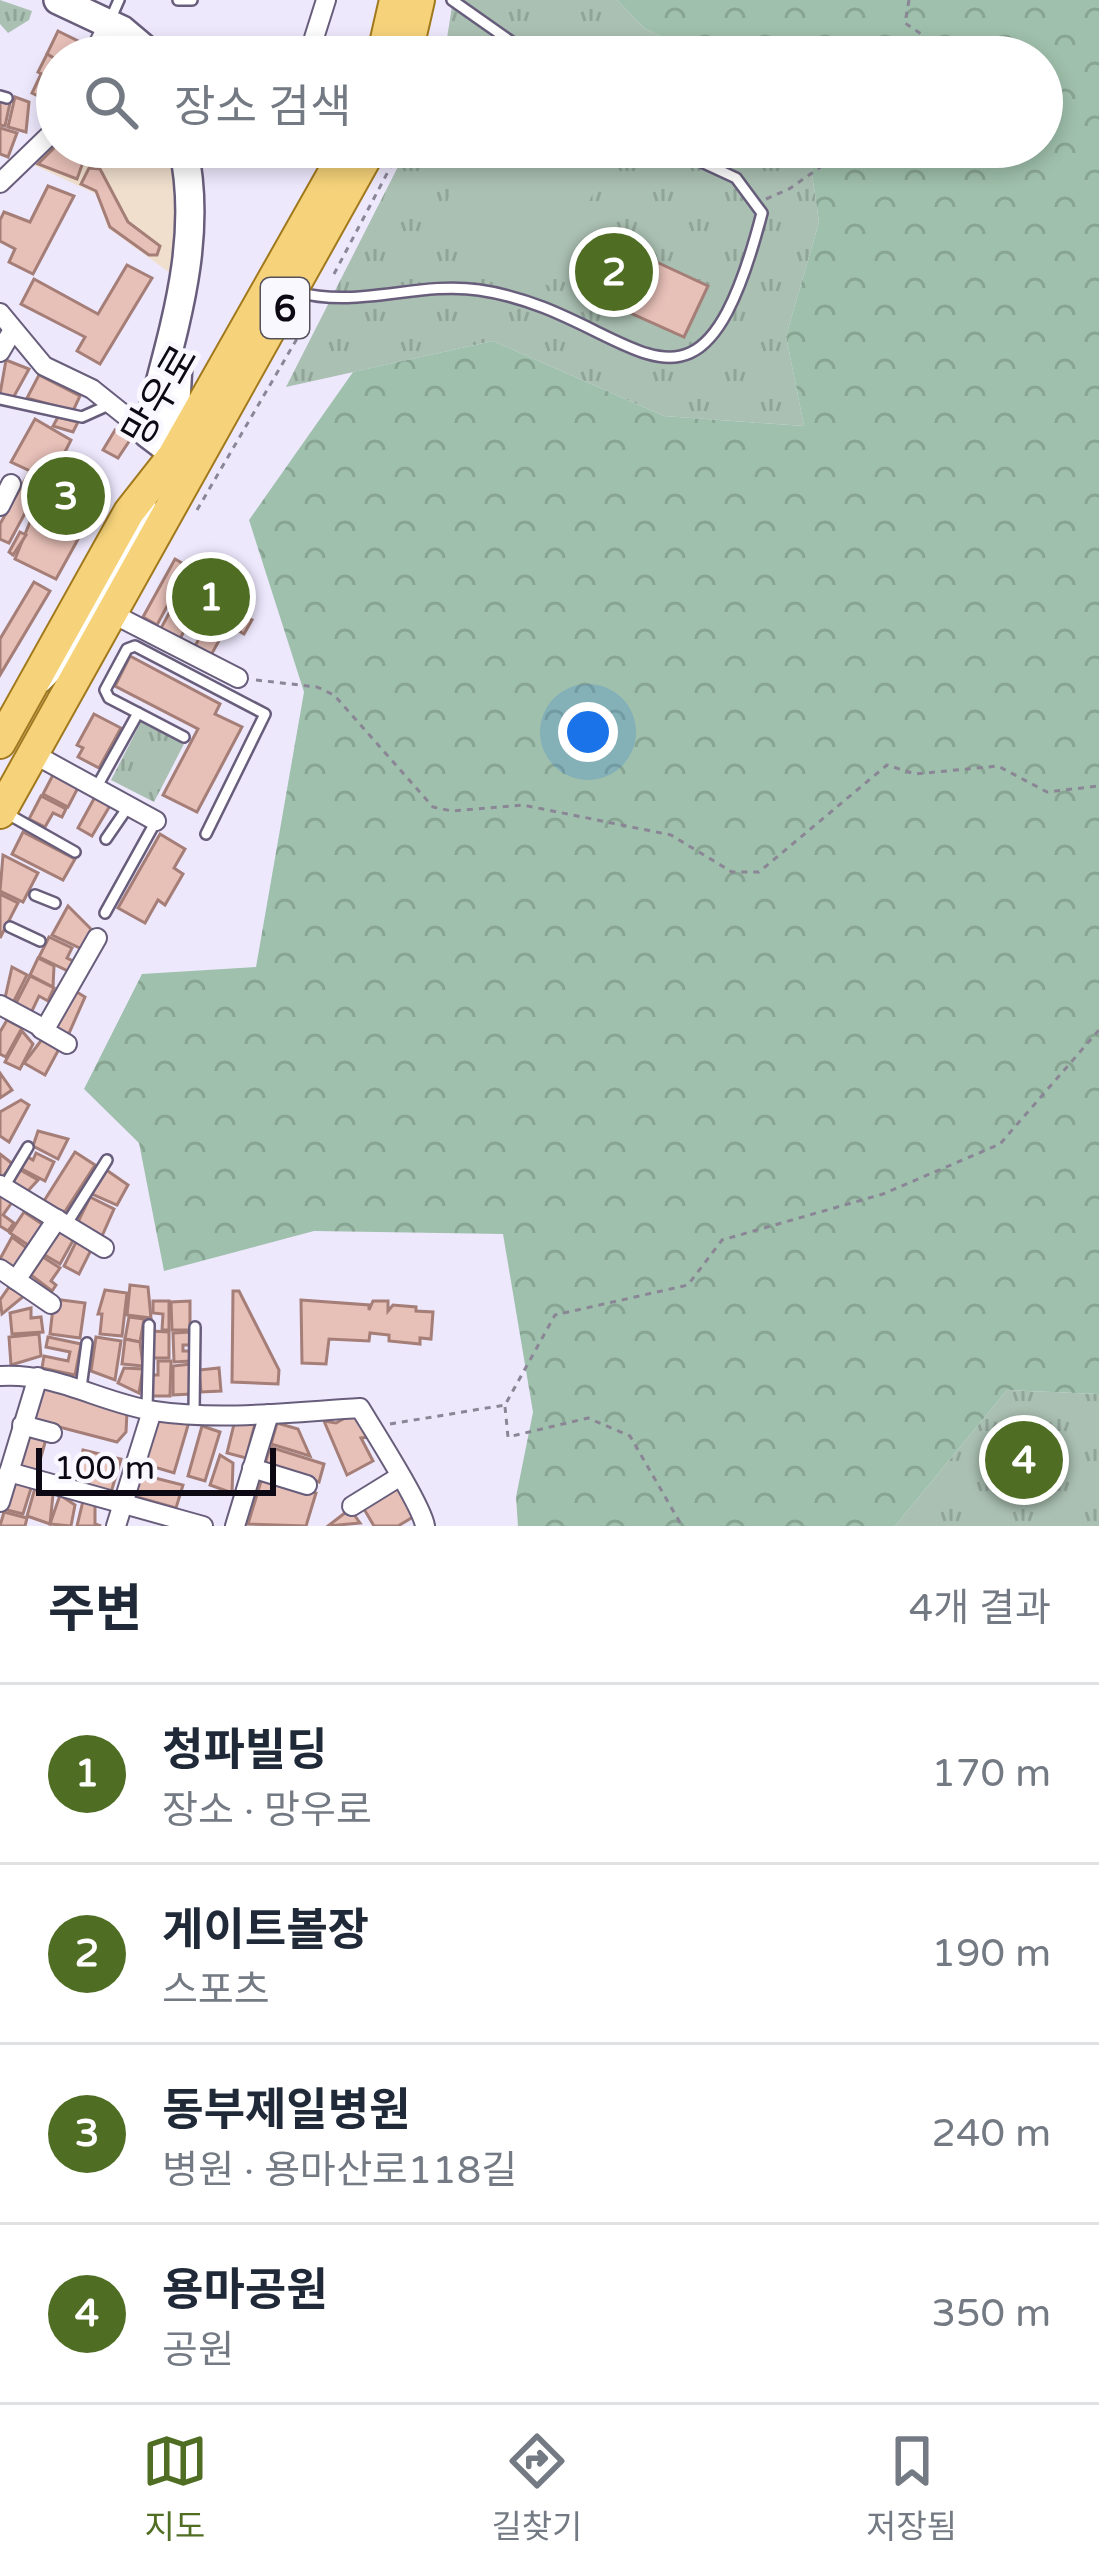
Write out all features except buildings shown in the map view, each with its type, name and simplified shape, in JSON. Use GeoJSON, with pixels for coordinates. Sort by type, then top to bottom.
{"type":"FeatureCollection","features":[{"type":"Feature","properties":{"kind":"main road"},"geometry":{"type":"LineString","coordinates":[[387,36],[395,0]]}},
{"type":"Feature","properties":{"kind":"main road"},"geometry":{"type":"LineString","coordinates":[[410,36],[418,0]]}},
{"type":"Feature","properties":{"kind":"main road","name":"망우로"},"geometry":{"type":"LineString","coordinates":[[1,812],[113,614],[183,461],[337,168]]}},
{"type":"Feature","properties":{"kind":"main road","name":"망우로"},"geometry":{"type":"LineString","coordinates":[[0,742],[9,708],[129,512],[183,461],[295,292],[361,168]]}},
{"type":"Feature","properties":{"kind":"street"},"geometry":{"type":"LineString","coordinates":[[58,0],[114,12],[135,36]]}},
{"type":"Feature","properties":{"kind":"street"},"geometry":{"type":"LineString","coordinates":[[315,36],[326,0]]}},
{"type":"Feature","properties":{"kind":"street"},"geometry":{"type":"LineString","coordinates":[[0,183],[36,148]]}},
{"type":"Feature","properties":{"kind":"street"},"geometry":{"type":"LineString","coordinates":[[147,433],[190,256],[184,168]]}},
{"type":"Feature","properties":{"kind":"street"},"geometry":{"type":"LineString","coordinates":[[183,461],[174,381],[203,248],[197,168]]}},
{"type":"Feature","properties":{"kind":"street"},"geometry":{"type":"LineString","coordinates":[[0,313],[44,367],[111,404],[183,461]]}},
{"type":"Feature","properties":{"kind":"street"},"geometry":{"type":"LineString","coordinates":[[0,352],[13,330]]}},
{"type":"Feature","properties":{"kind":"street"},"geometry":{"type":"LineString","coordinates":[[0,506],[11,484]]}},
{"type":"Feature","properties":{"kind":"street"},"geometry":{"type":"LineString","coordinates":[[113,614],[238,678]]}},
{"type":"Feature","properties":{"kind":"street"},"geometry":{"type":"LineString","coordinates":[[9,708],[95,790],[156,821]]}},
{"type":"Feature","properties":{"kind":"street"},"geometry":{"type":"LineString","coordinates":[[41,1029],[97,938]]}},
{"type":"Feature","properties":{"kind":"street"},"geometry":{"type":"LineString","coordinates":[[0,1005],[68,1044]]}},
{"type":"Feature","properties":{"kind":"street"},"geometry":{"type":"LineString","coordinates":[[2,1186],[104,1247]]}},
{"type":"Feature","properties":{"kind":"street"},"geometry":{"type":"LineString","coordinates":[[51,1304],[8,1275],[62,1222]]}},
{"type":"Feature","properties":{"kind":"street"},"geometry":{"type":"LineString","coordinates":[[0,1376],[38,1377],[149,1410],[269,1414],[361,1408],[423,1510],[425,1526]]}},
{"type":"Feature","properties":{"kind":"street"},"geometry":{"type":"LineString","coordinates":[[0,1502],[38,1377]]}},
{"type":"Feature","properties":{"kind":"street"},"geometry":{"type":"LineString","coordinates":[[116,1526],[149,1410]]}},
{"type":"Feature","properties":{"kind":"street"},"geometry":{"type":"LineString","coordinates":[[236,1526],[269,1414]]}},
{"type":"Feature","properties":{"kind":"street"},"geometry":{"type":"LineString","coordinates":[[22,1425],[52,1433]]}},
{"type":"Feature","properties":{"kind":"street"},"geometry":{"type":"LineString","coordinates":[[252,1468],[307,1485]]}},
{"type":"Feature","properties":{"kind":"street"},"geometry":{"type":"LineString","coordinates":[[9,1472],[203,1526]]}},
{"type":"Feature","properties":{"kind":"street"},"geometry":{"type":"LineString","coordinates":[[352,1506],[399,1477]]}},
{"type":"Feature","properties":{"kind":"lane"},"geometry":{"type":"LineString","coordinates":[[178,0],[192,0]]}},
{"type":"Feature","properties":{"kind":"lane"},"geometry":{"type":"LineString","coordinates":[[452,0],[503,36]]}},
{"type":"Feature","properties":{"kind":"lane"},"geometry":{"type":"LineString","coordinates":[[295,292],[350,300],[450,287],[484,291],[521,299],[646,356],[669,358],[703,347],[713,338],[756,242],[762,213],[758,202],[736,178],[714,168]]}},
{"type":"Feature","properties":{"kind":"lane"},"geometry":{"type":"LineString","coordinates":[[0,399],[82,417],[111,404]]}},
{"type":"Feature","properties":{"kind":"lane"},"geometry":{"type":"LineString","coordinates":[[184,736],[109,698],[105,690],[131,646],[265,714],[206,833]]}},
{"type":"Feature","properties":{"kind":"lane"},"geometry":{"type":"LineString","coordinates":[[9,708],[74,683]]}},
{"type":"Feature","properties":{"kind":"lane"},"geometry":{"type":"LineString","coordinates":[[95,790],[138,713]]}},
{"type":"Feature","properties":{"kind":"lane"},"geometry":{"type":"LineString","coordinates":[[106,839],[128,806]]}},
{"type":"Feature","properties":{"kind":"lane"},"geometry":{"type":"LineString","coordinates":[[1,812],[75,852]]}},
{"type":"Feature","properties":{"kind":"lane"},"geometry":{"type":"LineString","coordinates":[[105,914],[156,821]]}},
{"type":"Feature","properties":{"kind":"lane"},"geometry":{"type":"LineString","coordinates":[[35,895],[55,903]]}},
{"type":"Feature","properties":{"kind":"lane"},"geometry":{"type":"LineString","coordinates":[[10,927],[40,941]]}},
{"type":"Feature","properties":{"kind":"lane"},"geometry":{"type":"LineString","coordinates":[[2,1186],[28,1147]]}},
{"type":"Feature","properties":{"kind":"lane"},"geometry":{"type":"LineString","coordinates":[[62,1222],[107,1160]]}},
{"type":"Feature","properties":{"kind":"lane"},"geometry":{"type":"LineString","coordinates":[[149,1325],[149,1410]]}},
{"type":"Feature","properties":{"kind":"lane"},"geometry":{"type":"LineString","coordinates":[[194,1412],[195,1327]]}},
{"type":"Feature","properties":{"kind":"lane"},"geometry":{"type":"LineString","coordinates":[[81,1388],[87,1343]]}},
{"type":"Feature","properties":{"kind":"path"},"geometry":{"type":"LineString","coordinates":[[909,0],[904,23],[924,36]]}},
{"type":"Feature","properties":{"kind":"path"},"geometry":{"type":"LineString","coordinates":[[334,274],[390,168]]}},
{"type":"Feature","properties":{"kind":"path"},"geometry":{"type":"LineString","coordinates":[[758,202],[789,189],[819,168]]}},
{"type":"Feature","properties":{"kind":"path"},"geometry":{"type":"LineString","coordinates":[[198,509],[305,325]]}},
{"type":"Feature","properties":{"kind":"path"},"geometry":{"type":"LineString","coordinates":[[238,678],[317,687],[334,695],[433,807],[452,811],[523,805],[671,835],[732,872],[759,872],[783,856],[887,765],[915,774],[998,766],[1047,792],[1099,786]]}},
{"type":"Feature","properties":{"kind":"path"},"geometry":{"type":"LineString","coordinates":[[682,1526],[630,1436],[588,1418],[508,1437],[505,1405],[555,1315],[688,1285],[722,1240],[884,1194],[1000,1144],[1099,1030]]}},
{"type":"Feature","properties":{"kind":"path"},"geometry":{"type":"LineString","coordinates":[[370,1424],[420,1422],[505,1405]]}},
{"type":"Feature","properties":{"kind":"shaded area"},"geometry":{"type":"Polygon","coordinates":[[[40,168],[173,168],[180,224],[170,273],[108,228],[96,194],[40,168]]]}},
{"type":"Feature","properties":{"kind":"green space"},"geometry":{"type":"Polygon","coordinates":[[[0,0],[32,11],[29,20],[8,33],[0,24],[0,0]]]}},
{"type":"Feature","properties":{"kind":"green space"},"geometry":{"type":"Polygon","coordinates":[[[453,0],[617,0],[644,28],[660,36],[447,36],[453,0]]]}},
{"type":"Feature","properties":{"kind":"green space"},"geometry":{"type":"Polygon","coordinates":[[[617,0],[1099,0],[1099,1394],[1007,1390],[895,1526],[518,1526],[516,1497],[533,1412],[503,1234],[314,1231],[164,1271],[139,1143],[84,1089],[142,974],[256,967],[304,692],[249,520],[353,372],[493,341],[664,416],[804,426],[786,336],[819,222],[811,168],[1063,168],[1063,36],[660,36],[644,28],[617,0]]]}},
{"type":"Feature","properties":{"kind":"green space"},"geometry":{"type":"Polygon","coordinates":[[[397,168],[811,168],[819,222],[786,336],[804,426],[664,416],[493,341],[286,387],[397,168]]]}},
{"type":"Feature","properties":{"kind":"green space"},"geometry":{"type":"Polygon","coordinates":[[[463,168],[605,168],[549,286],[433,231],[463,168]]]}},
{"type":"Feature","properties":{"kind":"green space"},"geometry":{"type":"Polygon","coordinates":[[[598,243],[647,266],[630,302],[581,278],[598,243]]]}},
{"type":"Feature","properties":{"kind":"green space"},"geometry":{"type":"Polygon","coordinates":[[[141,722],[184,744],[154,802],[111,780],[141,722]]]}},
{"type":"Feature","properties":{"kind":"green space"},"geometry":{"type":"Polygon","coordinates":[[[1007,1390],[1099,1394],[1099,1526],[895,1526],[1007,1390]]]}},
{"type":"Feature","properties":{"kind":"place","name":"게이트볼장"},"geometry":{"type":"Point","coordinates":[614,272]}},
{"type":"Feature","properties":{"kind":"place","name":"동부제일병원"},"geometry":{"type":"Point","coordinates":[66,496]}},
{"type":"Feature","properties":{"kind":"place","name":"청파빌딩"},"geometry":{"type":"Point","coordinates":[211,597]}},
{"type":"Feature","properties":{"kind":"place","name":"용마공원"},"geometry":{"type":"Point","coordinates":[1024,1460]}}]}
